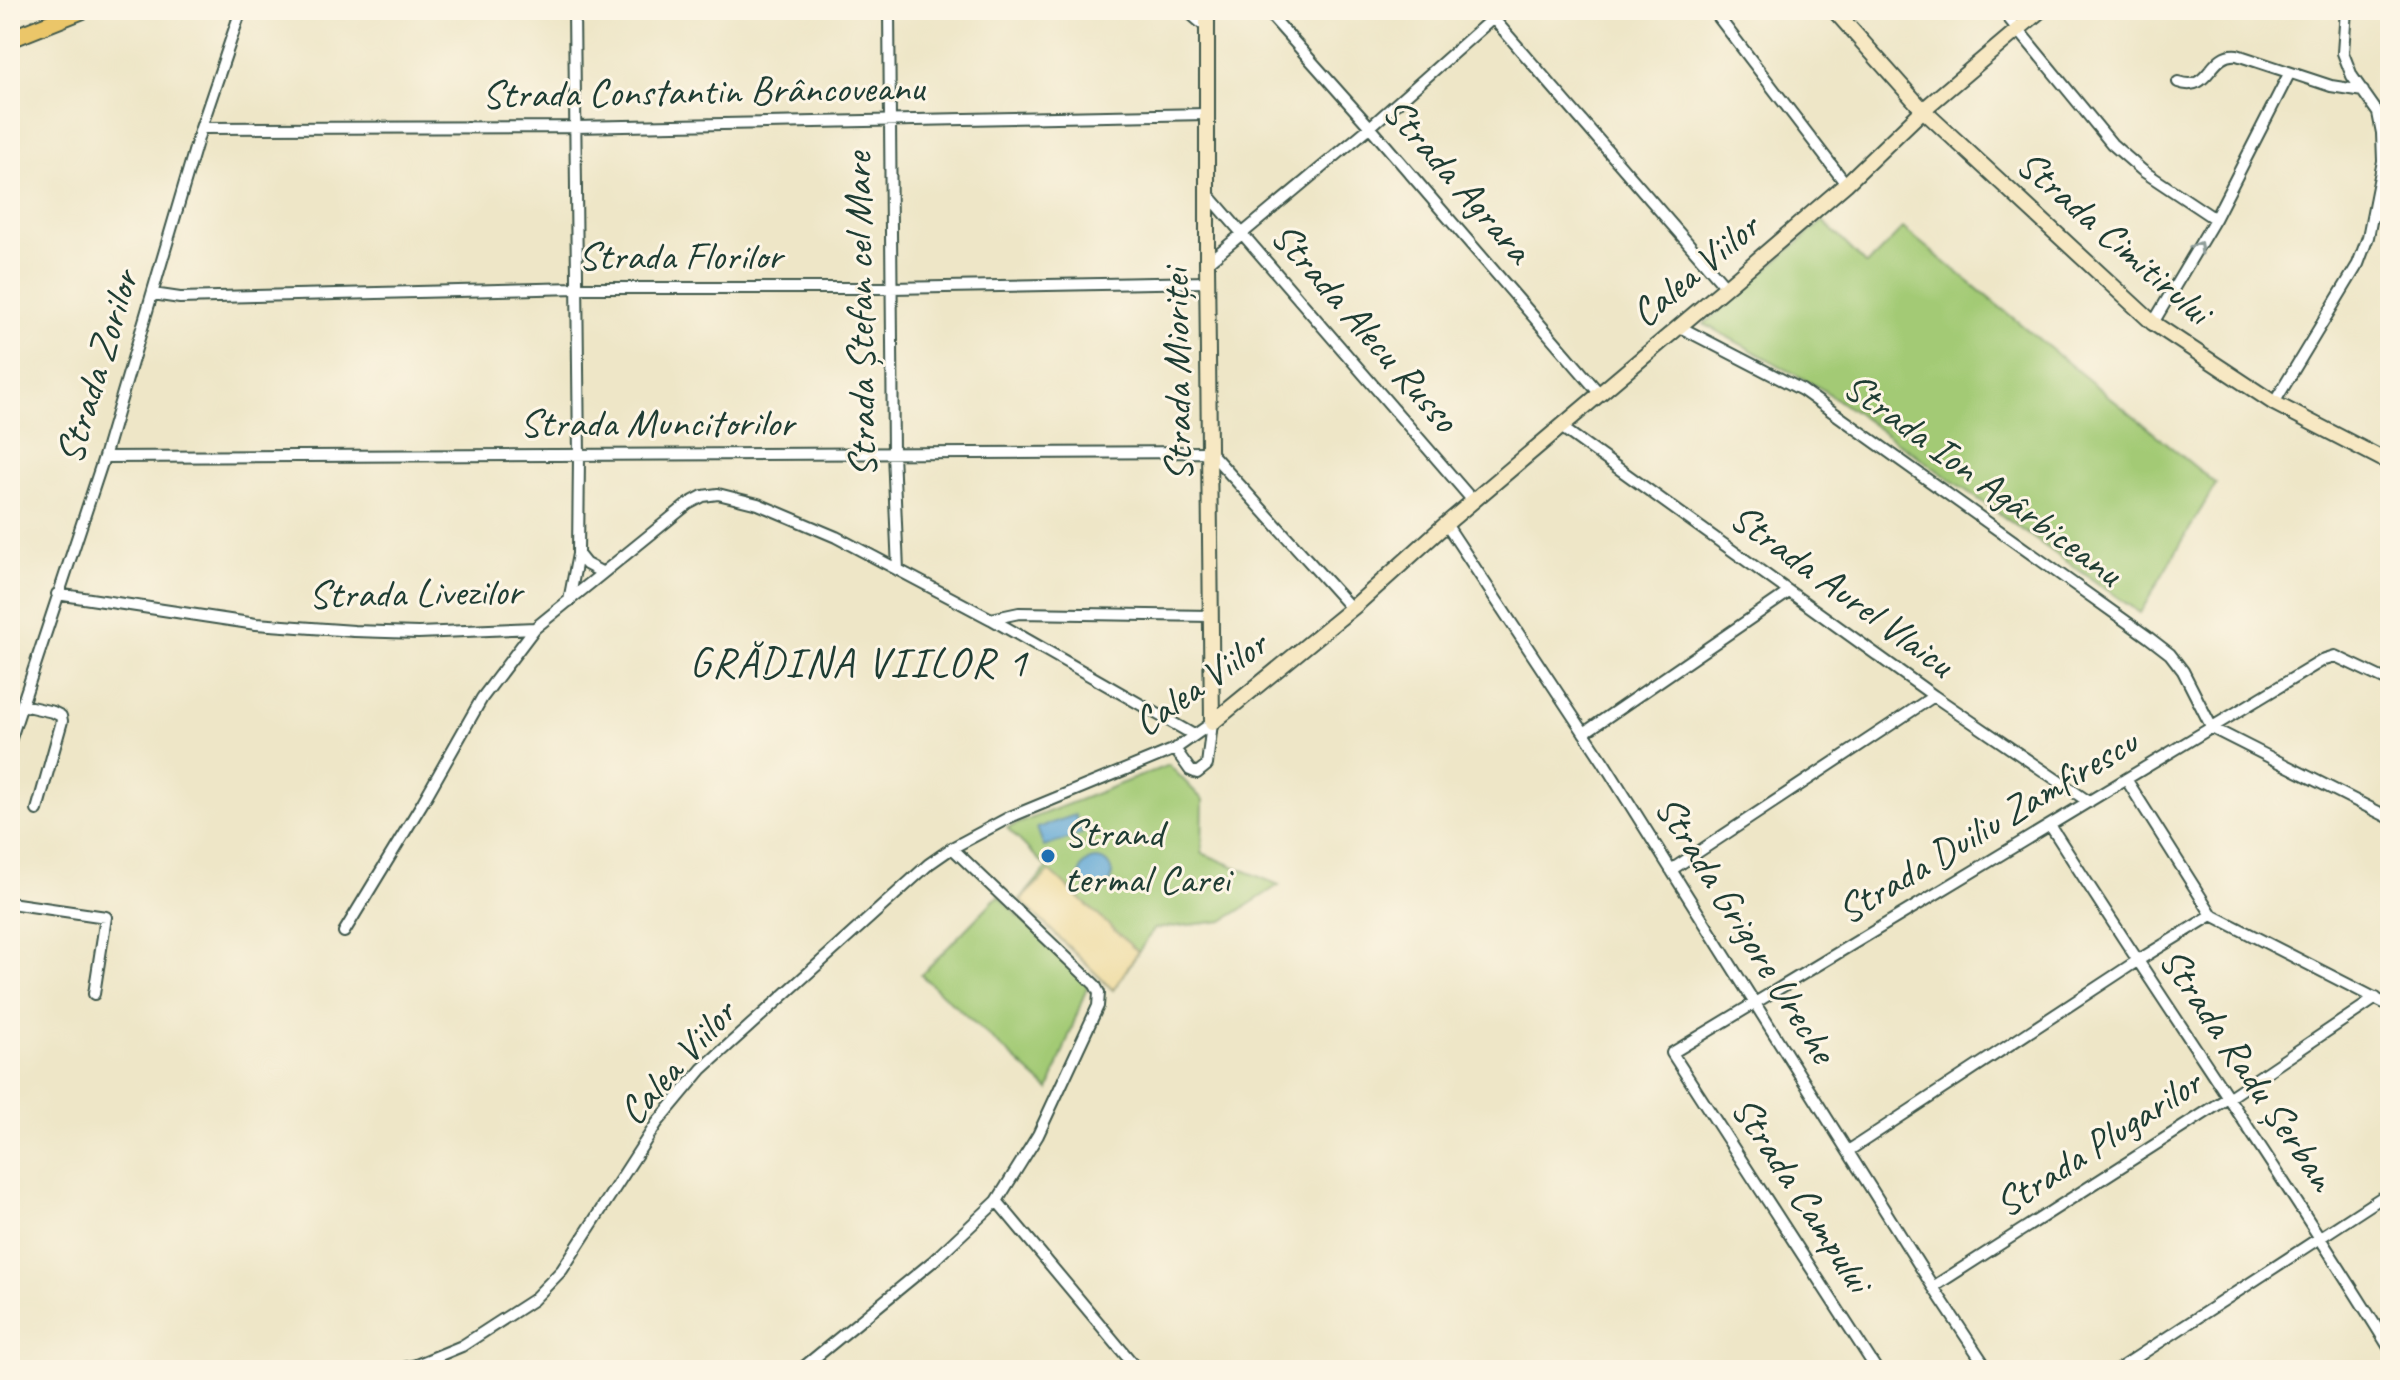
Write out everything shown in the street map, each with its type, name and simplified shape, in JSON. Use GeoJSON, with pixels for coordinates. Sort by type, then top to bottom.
{"type":"FeatureCollection","features":[{"type":"Feature","properties":{"kind":"main road"},"geometry":{"type":"LineString","coordinates":[[10,39],[83,10]]}},
{"type":"Feature","properties":{"kind":"street","name":"Strada Zorilor"},"geometry":{"type":"LineString","coordinates":[[10,741],[104,457],[201,128],[241,10]]}},
{"type":"Feature","properties":{"kind":"street"},"geometry":{"type":"LineString","coordinates":[[569,601],[578,554],[579,456],[574,10]]}},
{"type":"Feature","properties":{"kind":"street","name":"Strada Ștefan cel Mare"},"geometry":{"type":"LineString","coordinates":[[889,10],[893,453],[898,570]]}},
{"type":"Feature","properties":{"kind":"street"},"geometry":{"type":"LineString","coordinates":[[1186,10],[1207,28]]}},
{"type":"Feature","properties":{"kind":"street","name":"Strada Mioriței"},"geometry":{"type":"LineString","coordinates":[[1207,10],[1212,723]]}},
{"type":"Feature","properties":{"kind":"street","name":"Strada Agrara"},"geometry":{"type":"LineString","coordinates":[[1266,10],[1600,394]]}},
{"type":"Feature","properties":{"kind":"street"},"geometry":{"type":"LineString","coordinates":[[1713,10],[1846,184]]}},
{"type":"Feature","properties":{"kind":"street","name":"Strada Cimitirului"},"geometry":{"type":"LineString","coordinates":[[1834,10],[1923,110],[2153,323],[2274,403],[2390,463]]}},
{"type":"Feature","properties":{"kind":"street"},"geometry":{"type":"LineString","coordinates":[[2002,10],[2112,144],[2143,171],[2215,219]]}},
{"type":"Feature","properties":{"kind":"street","name":"Calea Viilor"},"geometry":{"type":"LineString","coordinates":[[394,1370],[416,1365],[462,1346],[533,1300],[562,1270],[657,1123],[702,1069],[929,864],[1010,817],[1175,749],[1212,723],[1351,608],[1846,184],[1923,110],[2041,10]]}},
{"type":"Feature","properties":{"kind":"street"},"geometry":{"type":"LineString","coordinates":[[2274,403],[2358,264],[2368,237],[2383,161],[2378,113],[2352,76],[2343,53],[2346,10]]}},
{"type":"Feature","properties":{"kind":"street"},"geometry":{"type":"LineString","coordinates":[[1207,263],[1370,127],[1489,14],[1726,287]]}},
{"type":"Feature","properties":{"kind":"street"},"geometry":{"type":"LineString","coordinates":[[2178,82],[2195,85],[2228,54],[2331,86],[2363,91]]}},
{"type":"Feature","properties":{"kind":"street"},"geometry":{"type":"LineString","coordinates":[[2153,323],[2215,219],[2289,74]]}},
{"type":"Feature","properties":{"kind":"street","name":"Strada Constantin Brâncoveanu"},"geometry":{"type":"LineString","coordinates":[[201,128],[575,127],[1207,114]]}},
{"type":"Feature","properties":{"kind":"street","name":"Strada Alecu Russo"},"geometry":{"type":"LineString","coordinates":[[1208,194],[1474,502]]}},
{"type":"Feature","properties":{"kind":"street"},"geometry":{"type":"LineString","coordinates":[[2373,213],[2390,220]]}},
{"type":"Feature","properties":{"kind":"street","name":"Strada Florilor"},"geometry":{"type":"LineString","coordinates":[[153,294],[180,298],[577,288],[891,288],[1208,282]]}},
{"type":"Feature","properties":{"kind":"street","name":"Strada Ion Agârbiceanu"},"geometry":{"type":"LineString","coordinates":[[1678,326],[1802,390],[2148,637],[2170,654],[2183,671],[2212,728]]}},
{"type":"Feature","properties":{"kind":"street","name":"Strada Aurel Vlaicu"},"geometry":{"type":"LineString","coordinates":[[1561,427],[1934,696],[2089,802]]}},
{"type":"Feature","properties":{"kind":"street"},"geometry":{"type":"LineString","coordinates":[[1210,452],[1351,608]]}},
{"type":"Feature","properties":{"kind":"street","name":"Strada Muncitorilor"},"geometry":{"type":"LineString","coordinates":[[104,457],[1210,452]]}},
{"type":"Feature","properties":{"kind":"street","name":"Strada Livezilor"},"geometry":{"type":"LineString","coordinates":[[57,594],[256,624],[340,630],[418,633],[535,628],[688,504],[703,496],[718,494],[771,509],[836,537],[991,619],[1194,735]]}},
{"type":"Feature","properties":{"kind":"street","name":"Strada Grigore Ureche"},"geometry":{"type":"LineString","coordinates":[[1446,524],[1584,733],[1988,1370]]}},
{"type":"Feature","properties":{"kind":"street"},"geometry":{"type":"LineString","coordinates":[[578,554],[586,564],[603,573]]}},
{"type":"Feature","properties":{"kind":"street"},"geometry":{"type":"LineString","coordinates":[[1584,733],[1789,592]]}},
{"type":"Feature","properties":{"kind":"street"},"geometry":{"type":"LineString","coordinates":[[991,619],[1019,613],[1211,616]]}},
{"type":"Feature","properties":{"kind":"street"},"geometry":{"type":"LineString","coordinates":[[344,932],[482,698],[535,628]]}},
{"type":"Feature","properties":{"kind":"street","name":"Strada Duiliu Zamfirescu"},"geometry":{"type":"LineString","coordinates":[[1672,1053],[2325,659],[2335,656],[2390,682]]}},
{"type":"Feature","properties":{"kind":"street"},"geometry":{"type":"LineString","coordinates":[[1671,870],[1934,696]]}},
{"type":"Feature","properties":{"kind":"street"},"geometry":{"type":"LineString","coordinates":[[22,705],[53,712],[61,716],[62,721],[37,810]]}},
{"type":"Feature","properties":{"kind":"street"},"geometry":{"type":"LineString","coordinates":[[1175,749],[1190,770],[1197,773],[1202,770],[1207,765],[1212,723]]}},
{"type":"Feature","properties":{"kind":"street"},"geometry":{"type":"LineString","coordinates":[[2212,728],[2390,818]]}},
{"type":"Feature","properties":{"kind":"street"},"geometry":{"type":"LineString","coordinates":[[2126,779],[2212,915],[2390,1006]]}},
{"type":"Feature","properties":{"kind":"street","name":"Strada Radu Șerban"},"geometry":{"type":"LineString","coordinates":[[2050,825],[2321,1237],[2390,1349]]}},
{"type":"Feature","properties":{"kind":"street"},"geometry":{"type":"LineString","coordinates":[[800,1370],[932,1262],[997,1201],[1038,1135],[1098,1006],[1099,993],[1095,985],[952,848]]}},
{"type":"Feature","properties":{"kind":"street"},"geometry":{"type":"LineString","coordinates":[[10,903],[106,917],[94,994]]}},
{"type":"Feature","properties":{"kind":"street"},"geometry":{"type":"LineString","coordinates":[[1848,1151],[2212,915]]}},
{"type":"Feature","properties":{"kind":"street","name":"Strada Plugarilor"},"geometry":{"type":"LineString","coordinates":[[1933,1287],[2228,1098],[2376,998]]}},
{"type":"Feature","properties":{"kind":"street","name":"Strada Campului"},"geometry":{"type":"LineString","coordinates":[[1672,1053],[1877,1370]]}},
{"type":"Feature","properties":{"kind":"street"},"geometry":{"type":"LineString","coordinates":[[2117,1370],[2390,1192]]}},
{"type":"Feature","properties":{"kind":"street"},"geometry":{"type":"LineString","coordinates":[[997,1201],[1138,1370]]}},
{"type":"Feature","properties":{"kind":"green space"},"geometry":{"type":"Polygon","coordinates":[[[1823,221],[1867,265],[1903,228],[2216,484],[2140,613],[1822,389],[1704,324],[1823,221]]]}},
{"type":"Feature","properties":{"kind":"green space","name":"Strand termal Carei"},"geometry":{"type":"Polygon","coordinates":[[[1169,765],[1203,800],[1202,853],[1279,885],[1223,921],[1154,929],[1113,990],[1020,900],[1047,868],[1007,828],[1169,765]]]}},
{"type":"Feature","properties":{"kind":"green space"},"geometry":{"type":"Polygon","coordinates":[[[998,896],[1088,984],[1049,1090],[921,975],[998,896]]]}},
{"type":"Feature","properties":{"kind":"sand"},"geometry":{"type":"Polygon","coordinates":[[[1050,871],[1138,952],[1113,990],[1020,900],[1050,871]]]}},
{"type":"Feature","properties":{"kind":"water"},"geometry":{"type":"Polygon","coordinates":[[[1075,815],[1082,834],[1044,847],[1037,828],[1075,815]]]}},
{"type":"Feature","properties":{"kind":"water"},"geometry":{"type":"Polygon","coordinates":[[[1096,859],[1108,863],[1112,875],[1108,887],[1096,891],[1084,887],[1080,875],[1084,863],[1096,859]]]}},
{"type":"Feature","properties":{"kind":"place","name":"Strand termal Carei"},"geometry":{"type":"Point","coordinates":[1048,856]}},
{"type":"Feature","properties":{"kind":"district","name":"GRĂDINA VIILOR 1"},"geometry":{"type":"Point","coordinates":[859,662]}}]}
